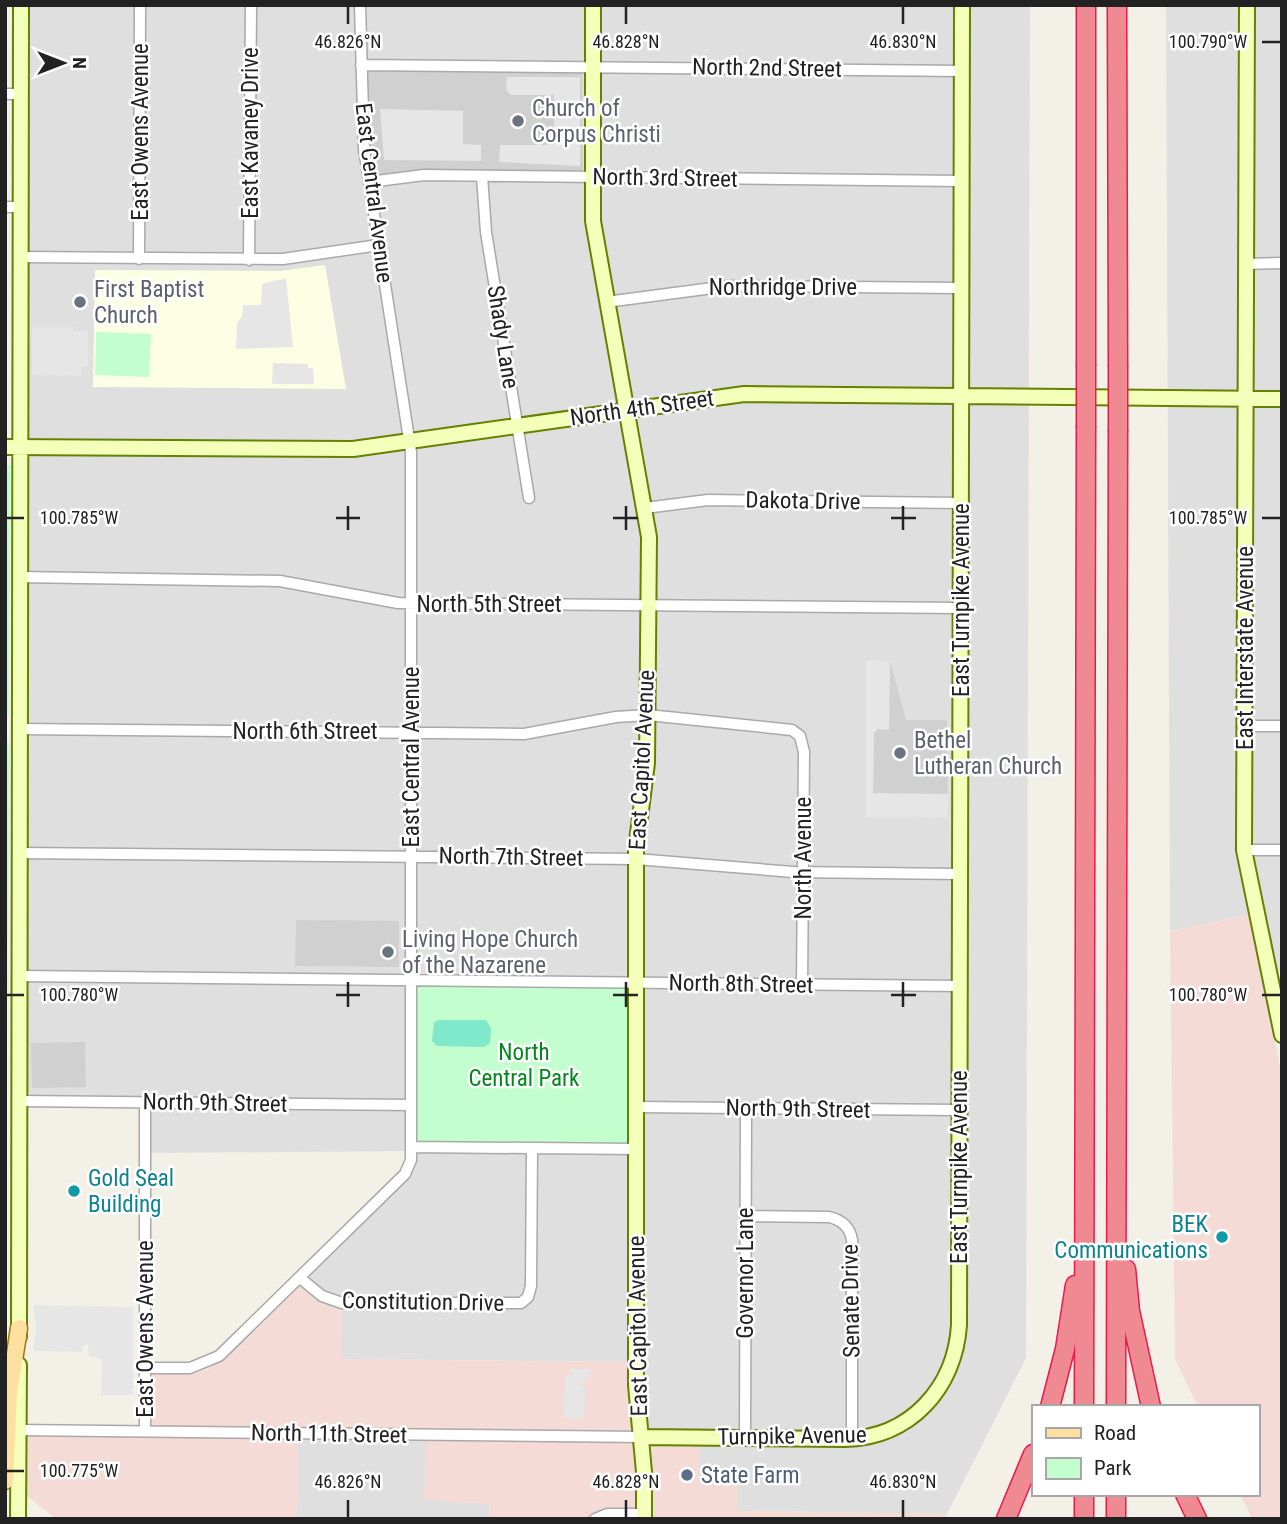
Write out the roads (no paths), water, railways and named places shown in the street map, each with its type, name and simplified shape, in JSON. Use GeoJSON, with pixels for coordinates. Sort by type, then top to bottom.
{"type":"FeatureCollection","features":[{"type":"Feature","properties":{"kind":"highway"},"geometry":{"type":"LineString","coordinates":[[1084,1405],[1086,5]]}},
{"type":"Feature","properties":{"kind":"highway"},"geometry":{"type":"LineString","coordinates":[[1116,1405],[1117,5]]}},
{"type":"Feature","properties":{"kind":"highway"},"geometry":{"type":"LineString","coordinates":[[1051,1405],[1065,1349],[1076,1280],[1085,1022]]}},
{"type":"Feature","properties":{"kind":"highway"},"geometry":{"type":"LineString","coordinates":[[1116,1087],[1122,1232],[1130,1311],[1151,1405]]}},
{"type":"Feature","properties":{"kind":"highway"},"geometry":{"type":"LineString","coordinates":[[1006,1519],[1032,1456]]}},
{"type":"Feature","properties":{"kind":"highway"},"geometry":{"type":"LineString","coordinates":[[1084,1496],[1084,1519]]}},
{"type":"Feature","properties":{"kind":"highway"},"geometry":{"type":"LineString","coordinates":[[1115,1519],[1116,1496]]}},
{"type":"Feature","properties":{"kind":"highway"},"geometry":{"type":"LineString","coordinates":[[1186,1496],[1197,1519]]}},
{"type":"Feature","properties":{"kind":"main road"},"geometry":{"type":"LineString","coordinates":[[5,1481],[9,1394],[19,1328]]}},
{"type":"Feature","properties":{"kind":"street"},"geometry":{"type":"LineString","coordinates":[[18,1519],[19,577],[12,447],[13,321],[20,257],[13,207],[21,94],[21,5]]}},
{"type":"Feature","properties":{"kind":"street","name":"East Owens Avenue"},"geometry":{"type":"LineString","coordinates":[[139,259],[140,5]]}},
{"type":"Feature","properties":{"kind":"street","name":"East Kavaney Drive"},"geometry":{"type":"LineString","coordinates":[[249,260],[251,5]]}},
{"type":"Feature","properties":{"kind":"street","name":"East Central Avenue"},"geometry":{"type":"LineString","coordinates":[[145,1368],[190,1368],[210,1362],[300,1278],[405,1174],[410,1165],[410,444],[363,141],[360,5]]}},
{"type":"Feature","properties":{"kind":"street","name":"East Capitol Avenue"},"geometry":{"type":"LineString","coordinates":[[593,5],[593,220],[649,537],[647,763],[636,859],[636,1385],[644,1517]]}},
{"type":"Feature","properties":{"kind":"street","name":"East Turnpike Avenue"},"geometry":{"type":"LineString","coordinates":[[952,1363],[959,1325],[962,5]]}},
{"type":"Feature","properties":{"kind":"street","name":"East Interstate Avenue"},"geometry":{"type":"LineString","coordinates":[[1247,5],[1244,850],[1275,975],[1282,1035]]}},
{"type":"Feature","properties":{"kind":"street","name":"North 2nd Street"},"geometry":{"type":"LineString","coordinates":[[361,65],[962,71]]}},
{"type":"Feature","properties":{"kind":"street"},"geometry":{"type":"LineString","coordinates":[[5,94],[21,94]]}},
{"type":"Feature","properties":{"kind":"street","name":"North 3rd Street"},"geometry":{"type":"LineString","coordinates":[[369,183],[412,176],[962,181]]}},
{"type":"Feature","properties":{"kind":"street","name":"Shady Lane"},"geometry":{"type":"LineString","coordinates":[[482,176],[486,232],[529,498]]}},
{"type":"Feature","properties":{"kind":"street"},"geometry":{"type":"LineString","coordinates":[[20,257],[291,259],[379,245]]}},
{"type":"Feature","properties":{"kind":"street"},"geometry":{"type":"LineString","coordinates":[[1246,264],[1282,263]]}},
{"type":"Feature","properties":{"kind":"street","name":"Northridge Drive"},"geometry":{"type":"LineString","coordinates":[[606,302],[660,292],[729,286],[962,288]]}},
{"type":"Feature","properties":{"kind":"street","name":"North 4th Street"},"geometry":{"type":"LineString","coordinates":[[12,447],[298,451],[410,444],[744,394],[1282,399]]}},
{"type":"Feature","properties":{"kind":"street","name":"Dakota Drive"},"geometry":{"type":"LineString","coordinates":[[645,509],[708,500],[961,503]]}},
{"type":"Feature","properties":{"kind":"street","name":"North 5th Street"},"geometry":{"type":"LineString","coordinates":[[19,577],[279,581],[375,600],[412,603],[961,608]]}},
{"type":"Feature","properties":{"kind":"street","name":"North 6th Street"},"geometry":{"type":"LineString","coordinates":[[19,729],[539,733],[616,717],[648,715],[787,728],[797,732]]}},
{"type":"Feature","properties":{"kind":"street"},"geometry":{"type":"LineString","coordinates":[[1244,726],[1282,726]]}},
{"type":"Feature","properties":{"kind":"street","name":"North Avenue"},"geometry":{"type":"LineString","coordinates":[[797,732],[803,746],[802,985]]}},
{"type":"Feature","properties":{"kind":"street"},"geometry":{"type":"LineString","coordinates":[[1244,850],[1282,850]]}},
{"type":"Feature","properties":{"kind":"street","name":"North 7th Street"},"geometry":{"type":"LineString","coordinates":[[19,853],[636,859],[804,872],[960,874]]}},
{"type":"Feature","properties":{"kind":"street","name":"North 8th Street"},"geometry":{"type":"LineString","coordinates":[[19,976],[960,986]]}},
{"type":"Feature","properties":{"kind":"street","name":"North 9th Street"},"geometry":{"type":"LineString","coordinates":[[19,1101],[411,1105]]}},
{"type":"Feature","properties":{"kind":"street","name":"East Owens Avenue"},"geometry":{"type":"LineString","coordinates":[[145,1102],[145,1431]]}},
{"type":"Feature","properties":{"kind":"street","name":"North 9th Street"},"geometry":{"type":"LineString","coordinates":[[636,1107],[959,1110]]}},
{"type":"Feature","properties":{"kind":"street","name":"Governor Lane"},"geometry":{"type":"LineString","coordinates":[[745,1438],[746,1108]]}},
{"type":"Feature","properties":{"kind":"street"},"geometry":{"type":"LineString","coordinates":[[411,1147],[636,1149]]}},
{"type":"Feature","properties":{"kind":"street","name":"Constitution Drive"},"geometry":{"type":"LineString","coordinates":[[300,1278],[322,1296],[342,1303],[520,1303],[528,1297],[531,1286],[532,1148]]}},
{"type":"Feature","properties":{"kind":"street","name":"Senate Drive"},"geometry":{"type":"LineString","coordinates":[[746,1216],[829,1217],[841,1221],[849,1229],[852,1240],[852,1439]]}},
{"type":"Feature","properties":{"kind":"street","name":"Turnpike Avenue"},"geometry":{"type":"LineString","coordinates":[[640,1437],[852,1439],[888,1430],[916,1414],[939,1389],[952,1363]]}},
{"type":"Feature","properties":{"kind":"street","name":"North 11th Street"},"geometry":{"type":"LineString","coordinates":[[18,1430],[640,1437]]}},
{"type":"Feature","properties":{"kind":"street"},"geometry":{"type":"LineString","coordinates":[[595,1519],[607,1514],[644,1517]]}},
{"type":"Feature","properties":{"kind":"place","name":"Church of Corpus Christi"},"geometry":{"type":"Point","coordinates":[518,121]}},
{"type":"Feature","properties":{"kind":"place","name":"First Baptist Church"},"geometry":{"type":"Point","coordinates":[80,302]}},
{"type":"Feature","properties":{"kind":"place","name":"Bethel Lutheran Church"},"geometry":{"type":"Point","coordinates":[900,753]}},
{"type":"Feature","properties":{"kind":"place","name":"Living Hope Church of the Nazarene"},"geometry":{"type":"Point","coordinates":[388,952]}},
{"type":"Feature","properties":{"kind":"place","name":"Gold Seal Building"},"geometry":{"type":"Point","coordinates":[74,1191]}},
{"type":"Feature","properties":{"kind":"place","name":"BEK Communications"},"geometry":{"type":"Point","coordinates":[1222,1237]}},
{"type":"Feature","properties":{"kind":"place","name":"State Farm"},"geometry":{"type":"Point","coordinates":[687,1475]}},
{"type":"Feature","properties":{"kind":"park label","name":"North Central Park"},"geometry":{"type":"Point","coordinates":[524,1065]}}]}
